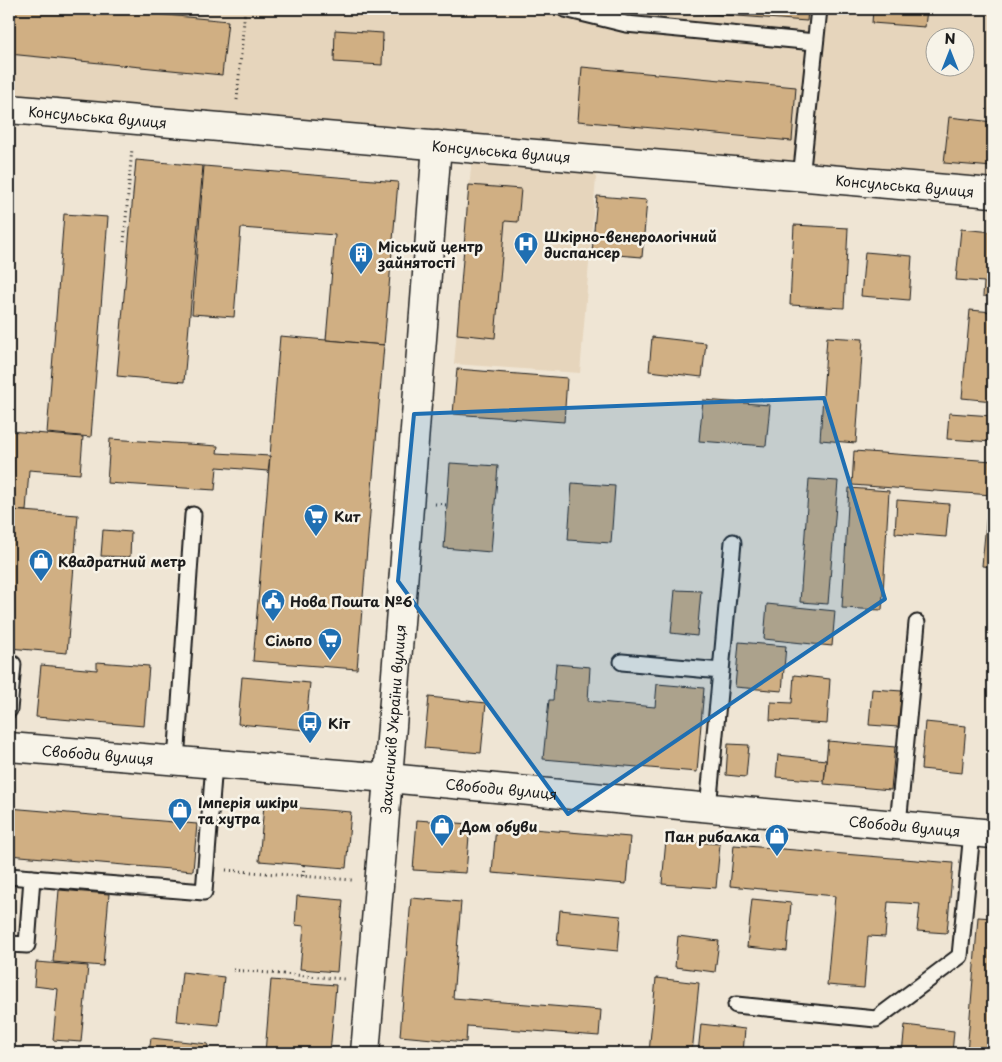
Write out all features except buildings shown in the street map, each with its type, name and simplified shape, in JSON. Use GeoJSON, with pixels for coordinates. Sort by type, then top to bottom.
{"type":"FeatureCollection","features":[{"type":"Feature","properties":{"kind":"street","name":"Консульська вулиця"},"geometry":{"type":"LineString","coordinates":[[9,109],[993,193]]}},
{"type":"Feature","properties":{"kind":"street","name":"Захисників України вулиця"},"geometry":{"type":"LineString","coordinates":[[365,1053],[438,145]]}},
{"type":"Feature","properties":{"kind":"street","name":"Свободи вулиця"},"geometry":{"type":"LineString","coordinates":[[9,746],[388,778],[983,833]]}},
{"type":"Feature","properties":{"kind":"lane"},"geometry":{"type":"LineString","coordinates":[[565,9],[626,24],[816,42]]}},
{"type":"Feature","properties":{"kind":"lane"},"geometry":{"type":"LineString","coordinates":[[801,178],[819,9]]}},
{"type":"Feature","properties":{"kind":"lane"},"geometry":{"type":"LineString","coordinates":[[176,760],[193,515]]}},
{"type":"Feature","properties":{"kind":"lane"},"geometry":{"type":"LineString","coordinates":[[708,808],[733,542]]}},
{"type":"Feature","properties":{"kind":"lane"},"geometry":{"type":"LineString","coordinates":[[898,826],[917,623]]}},
{"type":"Feature","properties":{"kind":"lane"},"geometry":{"type":"LineString","coordinates":[[622,662],[721,671]]}},
{"type":"Feature","properties":{"kind":"lane"},"geometry":{"type":"LineString","coordinates":[[9,710],[13,664]]}},
{"type":"Feature","properties":{"kind":"lane"},"geometry":{"type":"LineString","coordinates":[[9,876],[204,892],[214,764]]}},
{"type":"Feature","properties":{"kind":"lane"},"geometry":{"type":"LineString","coordinates":[[736,1005],[876,1019],[960,956],[983,833]]}},
{"type":"Feature","properties":{"kind":"lane"},"geometry":{"type":"LineString","coordinates":[[9,944],[27,945],[32,878]]}},
{"type":"Feature","properties":{"kind":"path"},"geometry":{"type":"LineString","coordinates":[[234,128],[244,9]]}},
{"type":"Feature","properties":{"kind":"path"},"geometry":{"type":"LineString","coordinates":[[124,242],[134,119]]}},
{"type":"Feature","properties":{"kind":"path"},"geometry":{"type":"LineString","coordinates":[[303,877],[304,865]]}},
{"type":"Feature","properties":{"kind":"path"},"geometry":{"type":"LineString","coordinates":[[206,869],[380,883]]}},
{"type":"Feature","properties":{"kind":"path"},"geometry":{"type":"LineString","coordinates":[[233,970],[371,982]]}},
{"type":"Feature","properties":{"kind":"highlighted area"},"geometry":{"type":"Polygon","coordinates":[[[824,398],[885,599],[568,814],[398,581],[414,414],[824,398]]]}},
{"type":"Feature","properties":{"kind":"shaded area"},"geometry":{"type":"Polygon","coordinates":[[[9,9],[993,9],[993,181],[9,94],[9,9]]]}},
{"type":"Feature","properties":{"kind":"shaded area","name":"Шкірно-венерологічний диспансер"},"geometry":{"type":"Polygon","coordinates":[[[472,156],[597,166],[580,373],[454,364],[472,156]]]}},
{"type":"Feature","properties":{"kind":"place","name":"Шкірно-венерологічний диспансер"},"geometry":{"type":"Point","coordinates":[526,265]}},
{"type":"Feature","properties":{"kind":"place","name":"Міський центр зайнятості"},"geometry":{"type":"Point","coordinates":[361,275]}},
{"type":"Feature","properties":{"kind":"place","name":"Кит"},"geometry":{"type":"Point","coordinates":[316,537]}},
{"type":"Feature","properties":{"kind":"place","name":"Квадратний метр"},"geometry":{"type":"Point","coordinates":[41,582]}},
{"type":"Feature","properties":{"kind":"place","name":"Нова Пошта №6"},"geometry":{"type":"Point","coordinates":[273,622]}},
{"type":"Feature","properties":{"kind":"place","name":"Сільпо"},"geometry":{"type":"Point","coordinates":[330,661]}},
{"type":"Feature","properties":{"kind":"place","name":"Кіт"},"geometry":{"type":"Point","coordinates":[310,744]}},
{"type":"Feature","properties":{"kind":"place","name":"Імперія шкіри та хутра"},"geometry":{"type":"Point","coordinates":[180,831]}},
{"type":"Feature","properties":{"kind":"place","name":"Дом обуви"},"geometry":{"type":"Point","coordinates":[442,847]}},
{"type":"Feature","properties":{"kind":"place","name":"Пан рибалка"},"geometry":{"type":"Point","coordinates":[777,857]}}]}
